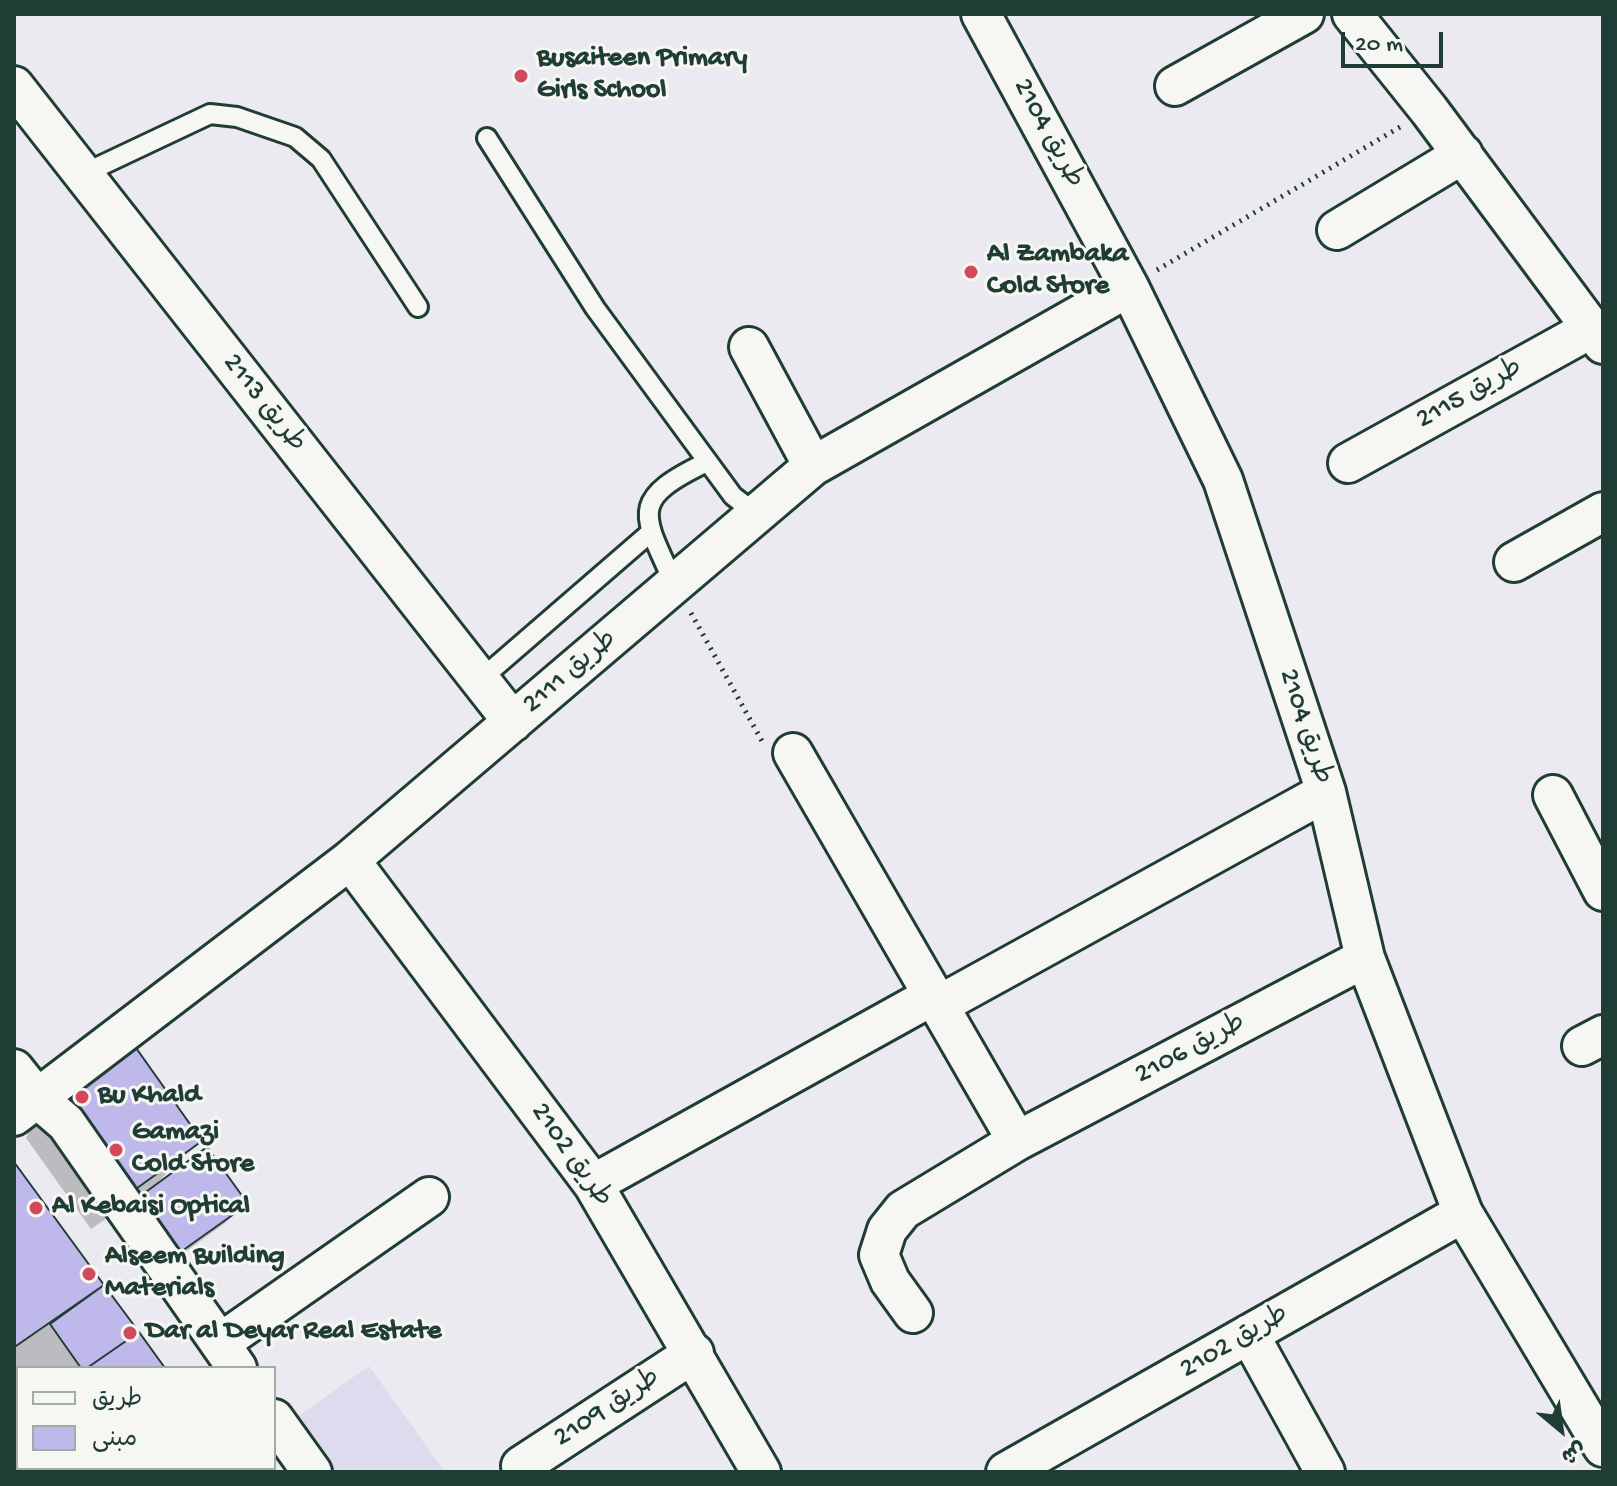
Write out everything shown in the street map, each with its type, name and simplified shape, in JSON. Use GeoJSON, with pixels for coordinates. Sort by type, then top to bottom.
{"type":"FeatureCollection","features":[{"type":"Feature","properties":{"kind":"street","name":"طريق 2104"},"geometry":{"type":"LineString","coordinates":[[981,14],[1129,287],[1223,480],[1326,792],[1365,958],[1463,1213],[1603,1447]]}},
{"type":"Feature","properties":{"kind":"street"},"geometry":{"type":"LineString","coordinates":[[1175,86],[1304,14]]}},
{"type":"Feature","properties":{"kind":"street","name":"طريق 2115"},"geometry":{"type":"LineString","coordinates":[[1348,463],[1598,336],[1463,154],[1352,14]]}},
{"type":"Feature","properties":{"kind":"street","name":"طريق 2113"},"geometry":{"type":"LineString","coordinates":[[14,86],[513,722]]}},
{"type":"Feature","properties":{"kind":"street"},"geometry":{"type":"LineString","coordinates":[[1337,230],[1463,154]]}},
{"type":"Feature","properties":{"kind":"street","name":"طريق 2111"},"geometry":{"type":"LineString","coordinates":[[26,1107],[350,860],[813,466],[1129,287]]}},
{"type":"Feature","properties":{"kind":"street"},"geometry":{"type":"LineString","coordinates":[[749,347],[813,466]]}},
{"type":"Feature","properties":{"kind":"street"},"geometry":{"type":"LineString","coordinates":[[1514,562],[1603,512]]}},
{"type":"Feature","properties":{"kind":"street"},"geometry":{"type":"LineString","coordinates":[[793,753],[1017,1141]]}},
{"type":"Feature","properties":{"kind":"street"},"geometry":{"type":"LineString","coordinates":[[593,1184],[1326,792]]}},
{"type":"Feature","properties":{"kind":"street"},"geometry":{"type":"LineString","coordinates":[[1553,795],[1594,852],[1603,891]]}},
{"type":"Feature","properties":{"kind":"street","name":"طريق 2102"},"geometry":{"type":"LineString","coordinates":[[350,860],[593,1184],[761,1472]]}},
{"type":"Feature","properties":{"kind":"street","name":"طريق 2106"},"geometry":{"type":"LineString","coordinates":[[913,1313],[890,1281],[879,1255],[887,1230],[903,1210],[1017,1141],[1365,958]]}},
{"type":"Feature","properties":{"kind":"street"},"geometry":{"type":"LineString","coordinates":[[14,1069],[26,1107],[52,1133],[223,1360],[429,1197]]}},
{"type":"Feature","properties":{"kind":"street","name":"طريق 2102"},"geometry":{"type":"LineString","coordinates":[[1006,1472],[1463,1213]]}},
{"type":"Feature","properties":{"kind":"street"},"geometry":{"type":"LineString","coordinates":[[1249,1334],[1325,1472]]}},
{"type":"Feature","properties":{"kind":"street","name":"طريق 2109"},"geometry":{"type":"LineString","coordinates":[[517,1469],[694,1353]]}},
{"type":"Feature","properties":{"kind":"street"},"geometry":{"type":"LineString","coordinates":[[276,1422],[312,1472]]}},
{"type":"Feature","properties":{"kind":"lane"},"geometry":{"type":"LineString","coordinates":[[83,174],[210,114],[237,117],[295,137],[321,159],[418,307]]}},
{"type":"Feature","properties":{"kind":"lane"},"geometry":{"type":"LineString","coordinates":[[487,138],[595,308],[733,496],[755,513]]}},
{"type":"Feature","properties":{"kind":"lane"},"geometry":{"type":"LineString","coordinates":[[675,585],[646,514],[654,493],[673,478],[707,462]]}},
{"type":"Feature","properties":{"kind":"lane"},"geometry":{"type":"LineString","coordinates":[[480,680],[651,532]]}},
{"type":"Feature","properties":{"kind":"path"},"geometry":{"type":"LineString","coordinates":[[1129,287],[1429,110]]}},
{"type":"Feature","properties":{"kind":"path"},"geometry":{"type":"LineString","coordinates":[[675,585],[762,741],[793,753]]}},
{"type":"Feature","properties":{"kind":"shaded area"},"geometry":{"type":"Polygon","coordinates":[[[369,1366],[445,1472],[322,1472],[287,1424],[369,1366]]]}},
{"type":"Feature","properties":{"kind":"building"},"geometry":{"type":"Polygon","coordinates":[[[129,1038],[202,1141],[129,1194],[62,1100],[129,1038]]]}},
{"type":"Feature","properties":{"kind":"building"},"geometry":{"type":"Polygon","coordinates":[[[207,1147],[248,1204],[175,1256],[135,1200],[207,1147]]]}},
{"type":"Feature","properties":{"kind":"building"},"geometry":{"type":"Polygon","coordinates":[[[14,1162],[104,1285],[16,1346],[14,1343],[14,1162]]]}},
{"type":"Feature","properties":{"kind":"building"},"geometry":{"type":"Polygon","coordinates":[[[104,1285],[139,1332],[90,1366],[80,1366],[50,1324],[104,1285]]]}},
{"type":"Feature","properties":{"kind":"building"},"geometry":{"type":"Polygon","coordinates":[[[139,1332],[164,1366],[90,1366],[139,1332]]]}},
{"type":"Feature","properties":{"kind":"place","name":"Busaiteen Primary Girls School"},"geometry":{"type":"Point","coordinates":[521,76]}},
{"type":"Feature","properties":{"kind":"place","name":"Al Zambaka Cold Store"},"geometry":{"type":"Point","coordinates":[971,272]}},
{"type":"Feature","properties":{"kind":"place","name":"Bu Khald"},"geometry":{"type":"Point","coordinates":[82,1097]}},
{"type":"Feature","properties":{"kind":"place","name":"Gamazi Cold Store"},"geometry":{"type":"Point","coordinates":[116,1150]}},
{"type":"Feature","properties":{"kind":"place","name":"Al Kebaisi Optical"},"geometry":{"type":"Point","coordinates":[36,1208]}},
{"type":"Feature","properties":{"kind":"place","name":"Alseem Building Materials"},"geometry":{"type":"Point","coordinates":[89,1274]}},
{"type":"Feature","properties":{"kind":"place","name":"Dar al Deyar Real Estate"},"geometry":{"type":"Point","coordinates":[130,1333]}}]}
